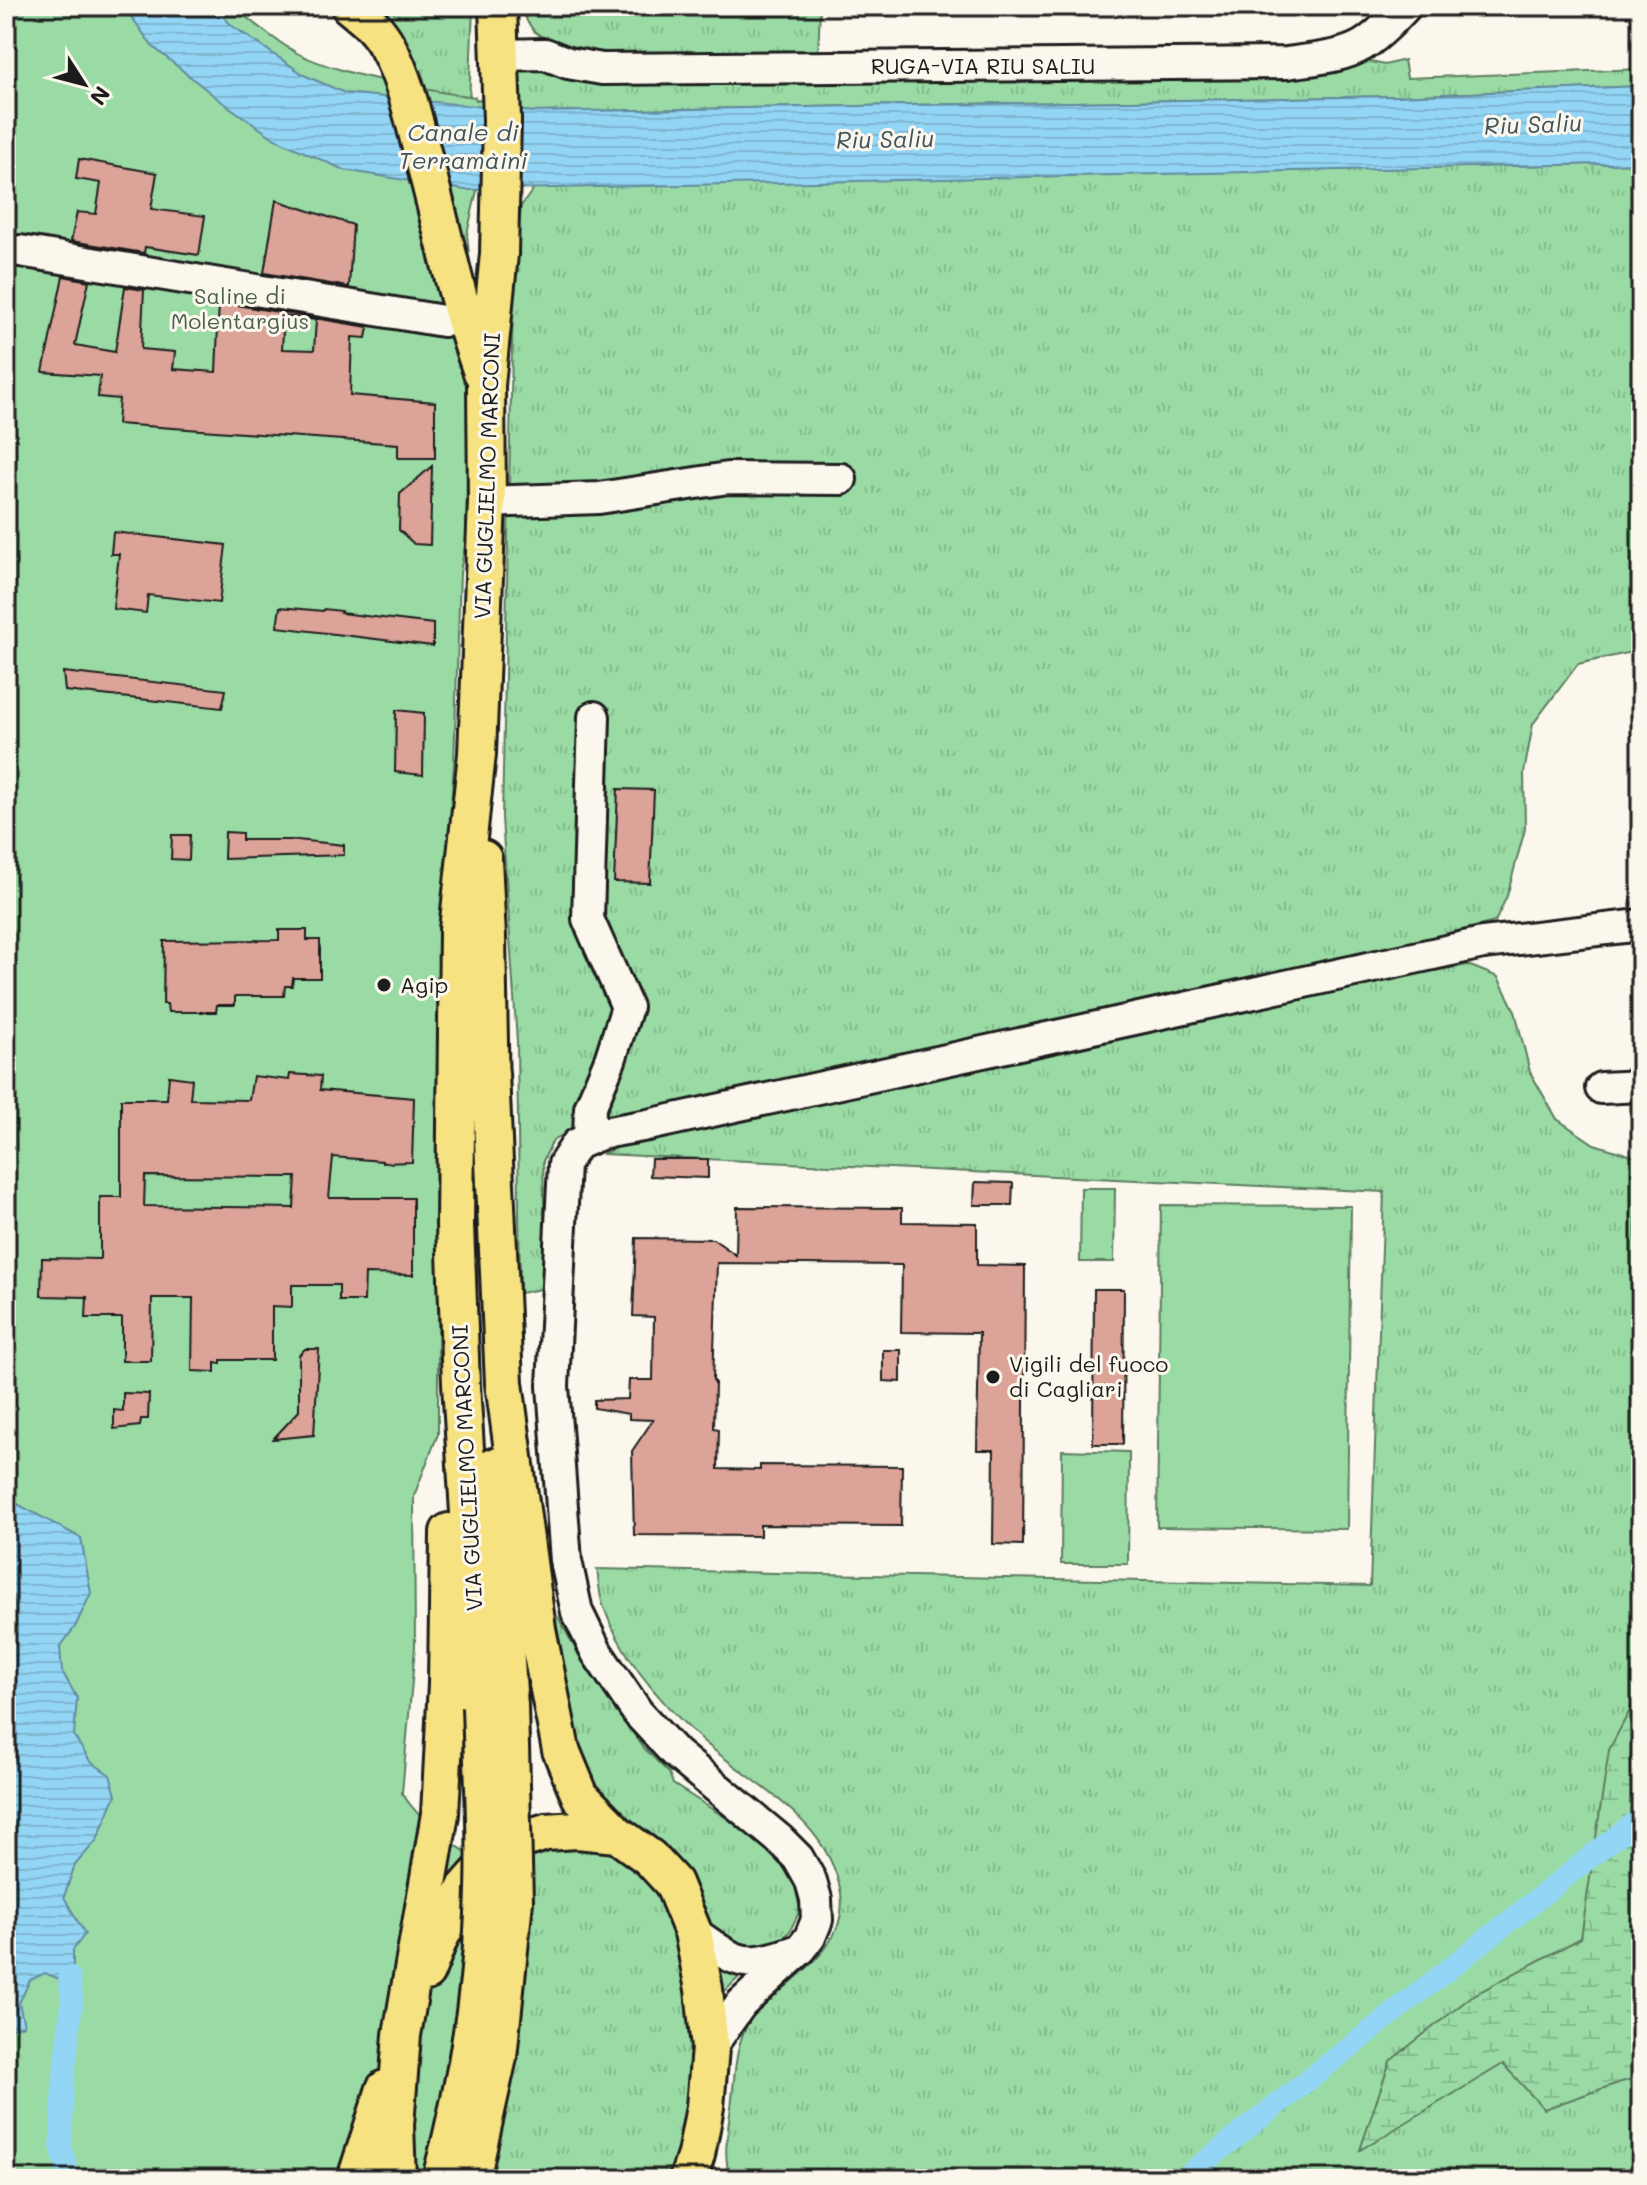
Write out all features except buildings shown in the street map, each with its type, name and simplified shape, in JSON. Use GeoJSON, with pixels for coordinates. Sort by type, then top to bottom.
{"type":"FeatureCollection","features":[{"type":"Feature","properties":{"kind":"main road"},"geometry":{"type":"LineString","coordinates":[[350,6],[370,21],[386,44],[401,75],[441,221],[463,317],[486,385]]}},
{"type":"Feature","properties":{"kind":"main road","name":"VIA GUGLIELMO MARCONI"},"geometry":{"type":"LineString","coordinates":[[471,2179],[498,2057],[514,1901],[461,1384],[455,1225],[458,930],[477,754],[487,502],[486,385],[502,120],[495,68],[498,6]]}},
{"type":"Feature","properties":{"kind":"main road","name":"VIA GUGLIELMO MARCONI"},"geometry":{"type":"LineString","coordinates":[[441,2179],[470,2043],[484,1914],[484,1808],[495,1706],[487,1280],[490,1073],[487,937],[477,754]]}},
{"type":"Feature","properties":{"kind":"main road"},"geometry":{"type":"LineString","coordinates":[[490,1073],[504,1383],[537,1629],[561,1750],[580,1796],[617,1834],[650,1858],[673,1883],[693,1932],[704,1989],[710,2048],[695,2171]]}},
{"type":"Feature","properties":{"kind":"main road"},"geometry":{"type":"LineString","coordinates":[[397,2179],[395,2125],[402,2035],[440,1814],[444,1759],[455,1225]]}},
{"type":"Feature","properties":{"kind":"main road"},"geometry":{"type":"LineString","coordinates":[[356,2179],[402,2035],[439,1939],[465,1889],[503,1846],[546,1832],[577,1830],[617,1834]]}},
{"type":"Feature","properties":{"kind":"street"},"geometry":{"type":"LineString","coordinates":[[482,6],[495,68]]}},
{"type":"Feature","properties":{"kind":"street","name":"RUGA-VIA RIU SALIU"},"geometry":{"type":"LineString","coordinates":[[498,6],[515,27],[545,54],[568,63],[602,69],[1287,63],[1328,57],[1361,46],[1386,27],[1406,6]]}},
{"type":"Feature","properties":{"kind":"street","name":"RUGA-VIA RIU SALIU"},"geometry":{"type":"LineString","coordinates":[[495,68],[545,54]]}},
{"type":"Feature","properties":{"kind":"street"},"geometry":{"type":"LineString","coordinates":[[20,251],[443,321],[463,317]]}},
{"type":"Feature","properties":{"kind":"street"},"geometry":{"type":"LineString","coordinates":[[487,502],[599,498],[728,478],[841,479]]}},
{"type":"Feature","properties":{"kind":"street"},"geometry":{"type":"LineString","coordinates":[[589,1139],[590,1108],[627,1007],[588,919],[594,717]]}},
{"type":"Feature","properties":{"kind":"street"},"geometry":{"type":"LineString","coordinates":[[710,2048],[741,2004],[810,1937],[817,1920],[816,1899],[811,1881],[798,1858],[675,1753],[638,1713],[597,1653],[577,1612],[566,1561],[553,1386],[564,1164],[577,1144],[603,1133],[1483,943],[1640,925]]}},
{"type":"Feature","properties":{"kind":"street"},"geometry":{"type":"LineString","coordinates":[[1601,1088],[1641,1086]]}},
{"type":"Feature","properties":{"kind":"street"},"geometry":{"type":"LineString","coordinates":[[504,1383],[553,1386]]}},
{"type":"Feature","properties":{"kind":"street"},"geometry":{"type":"LineString","coordinates":[[693,1932],[730,1957],[751,1962],[770,1960],[801,1949]]}},
{"type":"Feature","properties":{"kind":"green space","name":"Saline di Molentargius"},"geometry":{"type":"Polygon","coordinates":[[[6,6],[233,6],[280,43],[318,62],[385,81],[482,99],[483,164],[467,234],[475,318],[469,353],[466,539],[460,573],[438,1071],[438,1434],[414,1496],[415,1647],[402,1793],[434,1829],[501,1874],[461,2179],[6,2179],[6,6]]]}},
{"type":"Feature","properties":{"kind":"green space"},"geometry":{"type":"Polygon","coordinates":[[[384,6],[473,6],[469,105],[430,102],[423,77],[384,6]]]}},
{"type":"Feature","properties":{"kind":"green space"},"geometry":{"type":"Polygon","coordinates":[[[522,6],[820,6],[818,58],[620,59],[548,41],[534,31],[522,6]]]}},
{"type":"Feature","properties":{"kind":"green space"},"geometry":{"type":"Polygon","coordinates":[[[1361,60],[1385,65],[1404,60],[1407,78],[1641,69],[1641,86],[1398,96],[514,110],[517,72],[530,64],[1361,60]]]}},
{"type":"Feature","properties":{"kind":"green space"},"geometry":{"type":"Polygon","coordinates":[[[1641,163],[1641,650],[1578,664],[1533,724],[1524,773],[1525,829],[1507,896],[1495,922],[1250,980],[580,1126],[553,1140],[543,1161],[546,1288],[520,1293],[517,1042],[502,818],[513,301],[521,206],[535,187],[1641,163]]]}},
{"type":"Feature","properties":{"kind":"green space"},"geometry":{"type":"Polygon","coordinates":[[[1641,650],[1641,1330],[1635,1330],[1641,650]]]}},
{"type":"Feature","properties":{"kind":"green space"},"geometry":{"type":"Polygon","coordinates":[[[1468,965],[1498,977],[1515,1011],[1530,1072],[1557,1119],[1594,1144],[1636,1157],[1635,1329],[1641,1330],[1641,2179],[731,2179],[726,2153],[727,2134],[741,2040],[754,2015],[807,1968],[830,1942],[841,1911],[841,1893],[833,1867],[821,1844],[805,1824],[702,1740],[644,1678],[611,1624],[602,1601],[597,1569],[1370,1586],[1384,1192],[602,1154],[620,1146],[1371,982],[1468,965]]]}},
{"type":"Feature","properties":{"kind":"green space"},"geometry":{"type":"Polygon","coordinates":[[[1081,1188],[1115,1188],[1114,1262],[1080,1262],[1081,1188]]]}},
{"type":"Feature","properties":{"kind":"green space"},"geometry":{"type":"Polygon","coordinates":[[[1161,1205],[1351,1206],[1347,1529],[1157,1527],[1161,1205]]]}},
{"type":"Feature","properties":{"kind":"green space"},"geometry":{"type":"Polygon","coordinates":[[[1062,1450],[1129,1452],[1128,1564],[1061,1564],[1062,1450]]]}},
{"type":"Feature","properties":{"kind":"green space"},"geometry":{"type":"Polygon","coordinates":[[[550,1603],[585,1666],[644,1748],[669,1773],[673,1784],[737,1825],[783,1862],[795,1885],[800,1910],[790,1931],[777,1945],[764,1950],[723,1941],[610,1813],[577,1759],[550,1603]]]}},
{"type":"Feature","properties":{"kind":"green space"},"geometry":{"type":"Polygon","coordinates":[[[1641,1689],[1641,2077],[1544,2109],[1503,2064],[1360,2150],[1390,2061],[1472,1996],[1581,1938],[1609,1750],[1641,1689]]]}},
{"type":"Feature","properties":{"kind":"green space"},"geometry":{"type":"Polygon","coordinates":[[[581,1845],[617,1856],[637,1868],[654,1888],[677,1943],[690,2007],[692,2069],[689,2106],[674,2179],[414,2179],[531,1851],[581,1845]]]}},
{"type":"Feature","properties":{"kind":"green space"},"geometry":{"type":"Polygon","coordinates":[[[718,1962],[748,1968],[725,1991],[721,1991],[718,1962]]]}},
{"type":"Feature","properties":{"kind":"water","name":"Canale di Terramàini"},"geometry":{"type":"Polygon","coordinates":[[[124,6],[215,6],[231,25],[306,76],[345,93],[534,112],[1398,96],[1641,86],[1641,163],[465,190],[344,170],[275,139],[218,99],[152,46],[124,6]]]}},
{"type":"Feature","properties":{"kind":"water"},"geometry":{"type":"Polygon","coordinates":[[[6,1498],[81,1538],[91,1593],[75,1627],[60,1647],[62,1671],[77,1698],[74,1736],[90,1761],[110,1775],[116,1795],[97,1840],[75,1865],[64,1897],[85,1934],[73,1950],[73,1971],[66,1982],[45,1973],[30,1980],[19,2003],[24,2025],[6,2030],[6,1498]]]}},
{"type":"Feature","properties":{"kind":"waterway"},"geometry":{"type":"LineString","coordinates":[[1183,2179],[1641,1817]]}},
{"type":"Feature","properties":{"kind":"waterway"},"geometry":{"type":"LineString","coordinates":[[69,1977],[72,2001],[63,2086],[61,2146],[69,2179]]}},
{"type":"Feature","properties":{"kind":"place","name":"Agip"},"geometry":{"type":"Point","coordinates":[384,985]}},
{"type":"Feature","properties":{"kind":"place","name":"Vigili del fuoco di Cagliari"},"geometry":{"type":"Point","coordinates":[993,1377]}},
{"type":"Feature","properties":{"kind":"water label","name":"Riu Saliu"},"geometry":{"type":"Point","coordinates":[1533,125]}},
{"type":"Feature","properties":{"kind":"water label","name":"Riu Saliu"},"geometry":{"type":"Point","coordinates":[885,140]}}]}
